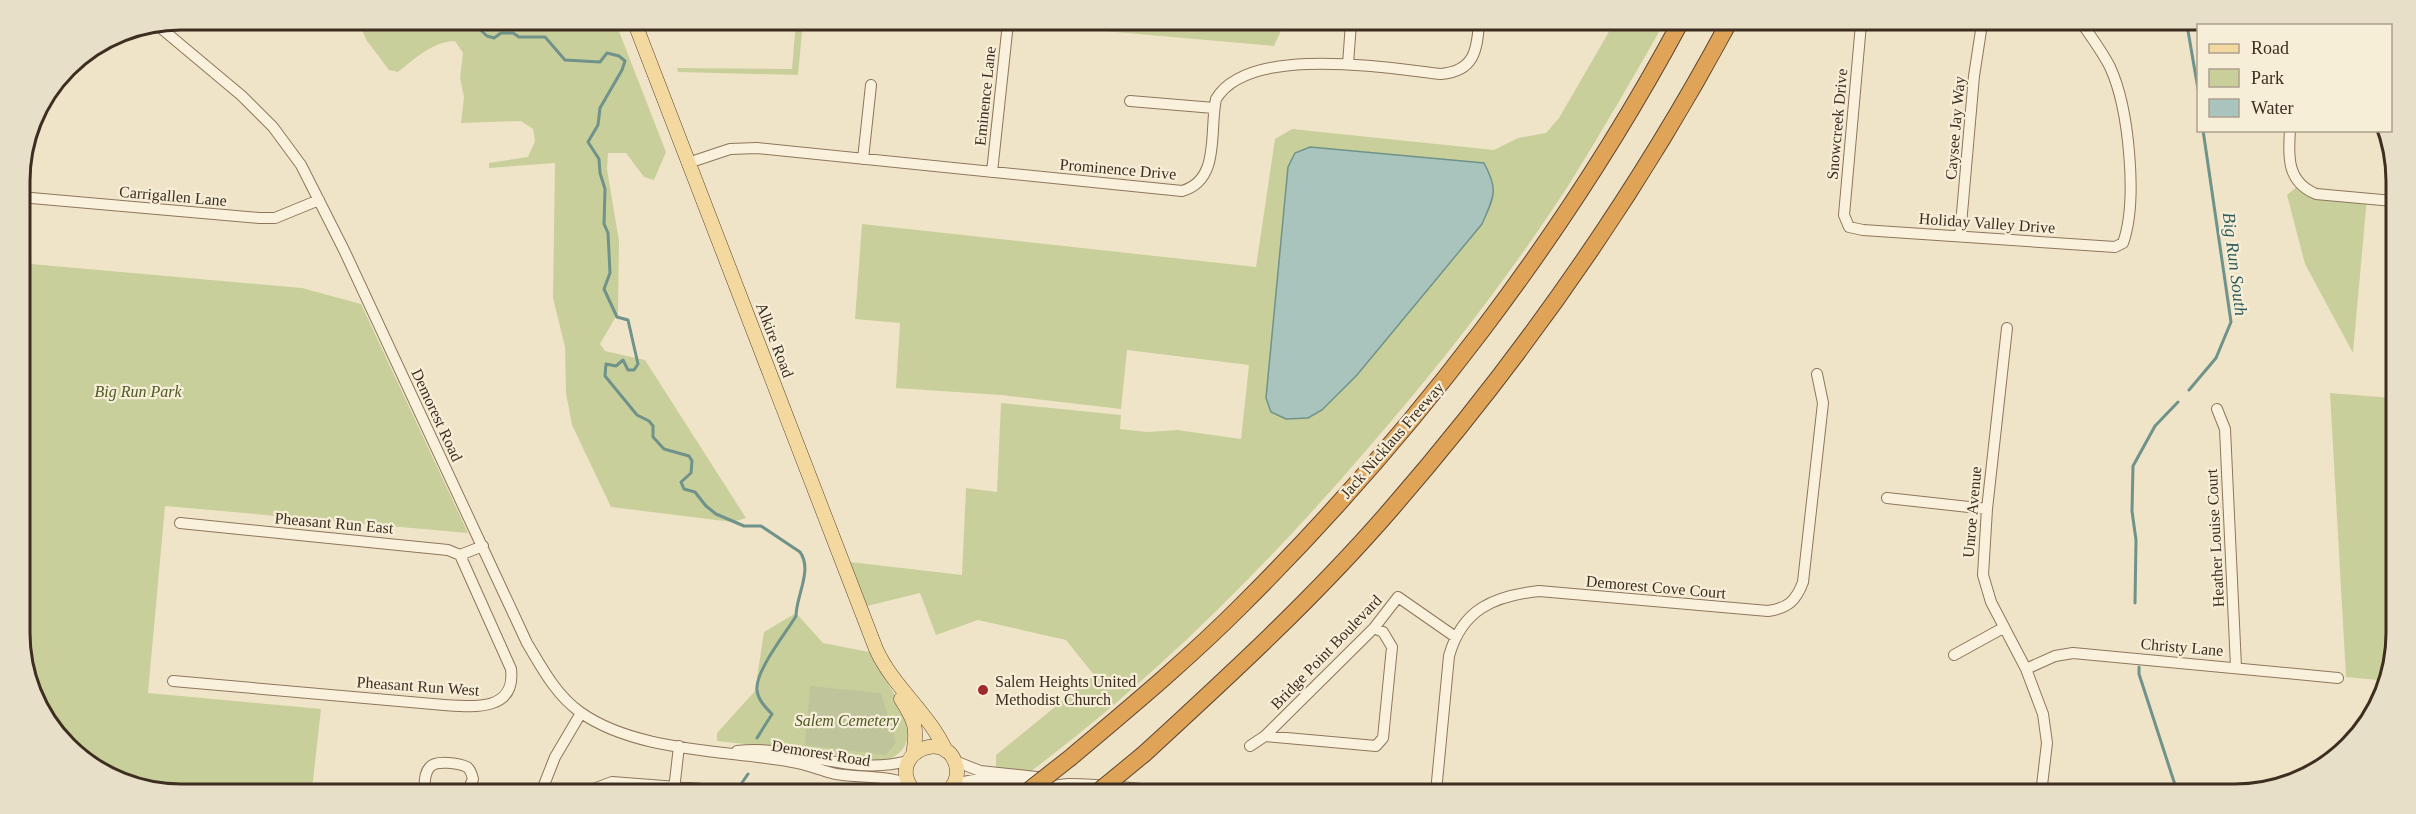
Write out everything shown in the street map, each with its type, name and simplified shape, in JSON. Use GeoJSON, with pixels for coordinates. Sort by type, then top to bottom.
{"type":"FeatureCollection","features":[{"type":"Feature","properties":{"kind":"highway","name":"Jack Nicklaus Freeway"},"geometry":{"type":"LineString","coordinates":[[1037,784],[1183,661],[1239,609],[1301,545],[1446,378],[1543,246],[1587,180],[1677,30]]}},
{"type":"Feature","properties":{"kind":"highway"},"geometry":{"type":"LineString","coordinates":[[1108,784],[1144,754],[1295,612],[1392,508],[1453,434],[1513,359],[1577,272],[1657,149],[1725,30]]}},
{"type":"Feature","properties":{"kind":"main road","name":"Alkire Road"},"geometry":{"type":"LineString","coordinates":[[637,30],[876,649],[888,670],[931,722],[951,756]]}},
{"type":"Feature","properties":{"kind":"main road","name":"Alkire Road"},"geometry":{"type":"LineString","coordinates":[[888,670],[891,684],[914,720],[916,734],[906,772],[910,784]]}},
{"type":"Feature","properties":{"kind":"main road"},"geometry":{"type":"LineString","coordinates":[[911,758],[928,747],[935,747],[951,756],[957,774],[953,784]]}},
{"type":"Feature","properties":{"kind":"street","name":"Eminence Lane"},"geometry":{"type":"LineString","coordinates":[[992,172],[1007,30]]}},
{"type":"Feature","properties":{"kind":"street"},"geometry":{"type":"LineString","coordinates":[[1348,64],[1350,30]]}},
{"type":"Feature","properties":{"kind":"street","name":"Prominence Drive"},"geometry":{"type":"LineString","coordinates":[[688,163],[715,153],[743,147],[1173,191],[1198,184],[1207,170],[1214,108],[1221,91],[1236,80],[1297,63],[1348,64],[1441,74],[1454,73],[1465,67],[1473,56],[1478,30]]}},
{"type":"Feature","properties":{"kind":"street","name":"Snowcreek Drive"},"geometry":{"type":"LineString","coordinates":[[1849,227],[1844,215],[1860,30]]}},
{"type":"Feature","properties":{"kind":"street","name":"Caysee Jay Way"},"geometry":{"type":"LineString","coordinates":[[1960,236],[1974,76],[1981,30]]}},
{"type":"Feature","properties":{"kind":"street","name":"Holiday Valley Drive"},"geometry":{"type":"LineString","coordinates":[[1849,227],[1863,230],[2105,247],[2123,243],[2130,215],[2132,181],[2127,138],[2110,66],[2087,30]]}},
{"type":"Feature","properties":{"kind":"street","name":"Demorest Road"},"geometry":{"type":"LineString","coordinates":[[164,31],[242,96],[273,127],[301,165],[527,643],[559,693],[581,713],[596,722],[627,734],[679,746],[791,761],[836,774],[895,779],[905,784]]}},
{"type":"Feature","properties":{"kind":"street"},"geometry":{"type":"LineString","coordinates":[[863,159],[871,85]]}},
{"type":"Feature","properties":{"kind":"street"},"geometry":{"type":"LineString","coordinates":[[1130,101],[1214,108]]}},
{"type":"Feature","properties":{"kind":"street"},"geometry":{"type":"LineString","coordinates":[[2290,132],[2288,162],[2293,175],[2305,188],[2316,194],[2386,200]]}},
{"type":"Feature","properties":{"kind":"street","name":"Carrigallen Lane"},"geometry":{"type":"LineString","coordinates":[[30,198],[259,218],[275,218],[319,200]]}},
{"type":"Feature","properties":{"kind":"street","name":"Unroe Avenue"},"geometry":{"type":"LineString","coordinates":[[2007,328],[1987,509],[1982,561],[1983,575],[1990,602],[2038,698],[2046,731],[2043,784]]}},
{"type":"Feature","properties":{"kind":"street","name":"Demorest Cove Court"},"geometry":{"type":"LineString","coordinates":[[1454,636],[1464,623],[1487,605],[1513,594],[1539,591],[1768,611],[1784,609],[1797,598],[1803,582],[1823,403],[1817,374]]}},
{"type":"Feature","properties":{"kind":"street","name":"Heather Louise Court"},"geometry":{"type":"LineString","coordinates":[[2217,409],[2224,429],[2236,667]]}},
{"type":"Feature","properties":{"kind":"street"},"geometry":{"type":"LineString","coordinates":[[1887,498],[1987,509]]}},
{"type":"Feature","properties":{"kind":"street","name":"Pheasant Run East"},"geometry":{"type":"LineString","coordinates":[[180,523],[448,550],[460,555]]}},
{"type":"Feature","properties":{"kind":"street"},"geometry":{"type":"LineString","coordinates":[[460,555],[483,546]]}},
{"type":"Feature","properties":{"kind":"street","name":"Pheasant Run West"},"geometry":{"type":"LineString","coordinates":[[173,681],[444,705],[474,707],[489,705],[506,692],[512,680],[511,669],[460,555]]}},
{"type":"Feature","properties":{"kind":"street","name":"Bridge Point Boulevard"},"geometry":{"type":"LineString","coordinates":[[1250,746],[1265,736],[1374,628],[1398,597],[1454,636]]}},
{"type":"Feature","properties":{"kind":"street"},"geometry":{"type":"LineString","coordinates":[[1265,736],[1376,746],[1383,738],[1392,648],[1383,632],[1374,628]]}},
{"type":"Feature","properties":{"kind":"street"},"geometry":{"type":"LineString","coordinates":[[1954,655],[2003,628]]}},
{"type":"Feature","properties":{"kind":"street"},"geometry":{"type":"LineString","coordinates":[[1437,784],[1446,673],[1454,636]]}},
{"type":"Feature","properties":{"kind":"street","name":"Christy Lane"},"geometry":{"type":"LineString","coordinates":[[2025,669],[2055,656],[2073,653],[2338,678]]}},
{"type":"Feature","properties":{"kind":"street"},"geometry":{"type":"LineString","coordinates":[[544,784],[555,757],[581,713]]}},
{"type":"Feature","properties":{"kind":"street"},"geometry":{"type":"LineString","coordinates":[[674,784],[679,746]]}},
{"type":"Feature","properties":{"kind":"street","name":"Demorest Road"},"geometry":{"type":"LineString","coordinates":[[728,752],[760,748],[838,764],[869,767],[911,758]]}},
{"type":"Feature","properties":{"kind":"street"},"geometry":{"type":"LineString","coordinates":[[951,756],[980,771],[1051,778],[1077,784]]}},
{"type":"Feature","properties":{"kind":"street"},"geometry":{"type":"LineString","coordinates":[[425,784],[428,768],[440,763],[466,767],[472,772],[471,784]]}},
{"type":"Feature","properties":{"kind":"street"},"geometry":{"type":"LineString","coordinates":[[959,784],[974,780],[1025,784]]}},
{"type":"Feature","properties":{"kind":"street"},"geometry":{"type":"LineString","coordinates":[[607,784],[612,782],[633,784]]}},
{"type":"Feature","properties":{"kind":"street"},"geometry":{"type":"LineString","coordinates":[[1061,784],[1066,783]]}},
{"type":"Feature","properties":{"kind":"green space"},"geometry":{"type":"Polygon","coordinates":[[[362,30],[619,30],[666,152],[654,180],[644,177],[626,153],[608,153],[607,169],[619,241],[618,313],[600,344],[605,351],[645,360],[746,518],[732,522],[611,507],[572,425],[566,393],[565,347],[553,298],[555,163],[489,168],[489,163],[528,157],[535,141],[533,129],[521,121],[461,123],[464,97],[460,78],[463,53],[455,41],[439,44],[418,56],[398,72],[389,70],[367,41],[362,30]]]}},
{"type":"Feature","properties":{"kind":"green space"},"geometry":{"type":"Polygon","coordinates":[[[795,30],[802,30],[798,75],[678,72],[677,68],[792,69],[795,30]]]}},
{"type":"Feature","properties":{"kind":"green space"},"geometry":{"type":"Polygon","coordinates":[[[1093,30],[1281,30],[1274,46],[1093,30]]]}},
{"type":"Feature","properties":{"kind":"green space"},"geometry":{"type":"Polygon","coordinates":[[[1610,30],[1660,30],[1568,186],[1521,256],[1444,357],[1325,497],[1205,622],[1163,662],[1075,737],[1030,772],[996,769],[996,755],[1094,675],[1066,640],[978,620],[936,635],[920,593],[867,606],[850,562],[962,575],[966,488],[997,492],[1001,403],[1121,415],[1120,429],[1147,432],[1177,430],[1241,439],[1249,365],[1127,350],[1121,409],[1001,395],[896,388],[900,323],[855,319],[862,224],[1256,267],[1275,139],[1292,129],[1494,150],[1518,138],[1546,133],[1559,118],[1610,30]],[[1310,147],[1295,153],[1288,168],[1266,398],[1454,256],[1482,224],[1484,163],[1310,147]]]}},
{"type":"Feature","properties":{"kind":"green space"},"geometry":{"type":"Polygon","coordinates":[[[2300,184],[2367,198],[2353,353],[2305,264],[2287,195],[2300,184]]]}},
{"type":"Feature","properties":{"kind":"green space","name":"Big Run Park"},"geometry":{"type":"Polygon","coordinates":[[[30,264],[302,288],[361,304],[468,533],[165,506],[148,693],[321,709],[313,784],[181,784],[142,779],[123,773],[89,753],[74,740],[55,717],[38,682],[30,643],[30,264]]]}},
{"type":"Feature","properties":{"kind":"green space"},"geometry":{"type":"Polygon","coordinates":[[[2330,393],[2386,398],[2385,653],[2378,680],[2346,677],[2330,393]]]}},
{"type":"Feature","properties":{"kind":"green space"},"geometry":{"type":"Polygon","coordinates":[[[796,613],[823,643],[869,652],[907,722],[905,746],[895,756],[881,761],[865,762],[717,741],[717,733],[755,691],[764,632],[796,613]]]}},
{"type":"Feature","properties":{"kind":"green space","name":"Salem Cemetery"},"geometry":{"type":"Polygon","coordinates":[[[810,686],[881,693],[896,742],[886,755],[805,745],[810,686]]]}},
{"type":"Feature","properties":{"kind":"water"},"geometry":{"type":"Polygon","coordinates":[[[1310,147],[1484,163],[1492,180],[1493,194],[1482,224],[1357,375],[1322,410],[1308,418],[1286,419],[1271,412],[1266,398],[1288,167],[1295,153],[1310,147]]]}},
{"type":"Feature","properties":{"kind":"waterway"},"geometry":{"type":"LineString","coordinates":[[480,30],[487,36],[494,38],[501,33],[513,33],[519,37],[545,37],[565,60],[600,62],[607,53],[619,56],[625,61],[600,108],[598,125],[588,142],[599,159],[605,189],[604,224],[608,233],[610,273],[604,289],[617,317],[628,320],[638,364],[634,370],[628,370],[623,360],[616,366],[606,364],[605,376],[637,415],[649,421],[653,426],[653,437],[664,449],[689,456],[692,461],[691,473],[681,482],[684,489],[695,492],[716,514],[744,526],[761,526],[800,552],[804,559],[804,575],[796,616],[772,652],[758,682],[759,697],[772,714],[757,738]]}},
{"type":"Feature","properties":{"kind":"waterway","name":"Big Run South"},"geometry":{"type":"LineString","coordinates":[[2188,30],[2197,83]]}},
{"type":"Feature","properties":{"kind":"waterway","name":"Big Run South"},"geometry":{"type":"LineString","coordinates":[[2189,390],[2216,358],[2231,322],[2203,132]]}},
{"type":"Feature","properties":{"kind":"waterway","name":"Big Run South"},"geometry":{"type":"LineString","coordinates":[[2135,603],[2136,540],[2132,511],[2133,466],[2155,426],[2178,402]]}},
{"type":"Feature","properties":{"kind":"waterway","name":"Big Run South"},"geometry":{"type":"LineString","coordinates":[[2139,667],[2139,674],[2175,784]]}},
{"type":"Feature","properties":{"kind":"waterway"},"geometry":{"type":"LineString","coordinates":[[741,784],[748,774]]}},
{"type":"Feature","properties":{"kind":"place","name":"Salem Heights United Methodist Church"},"geometry":{"type":"Point","coordinates":[983,690]}}]}
